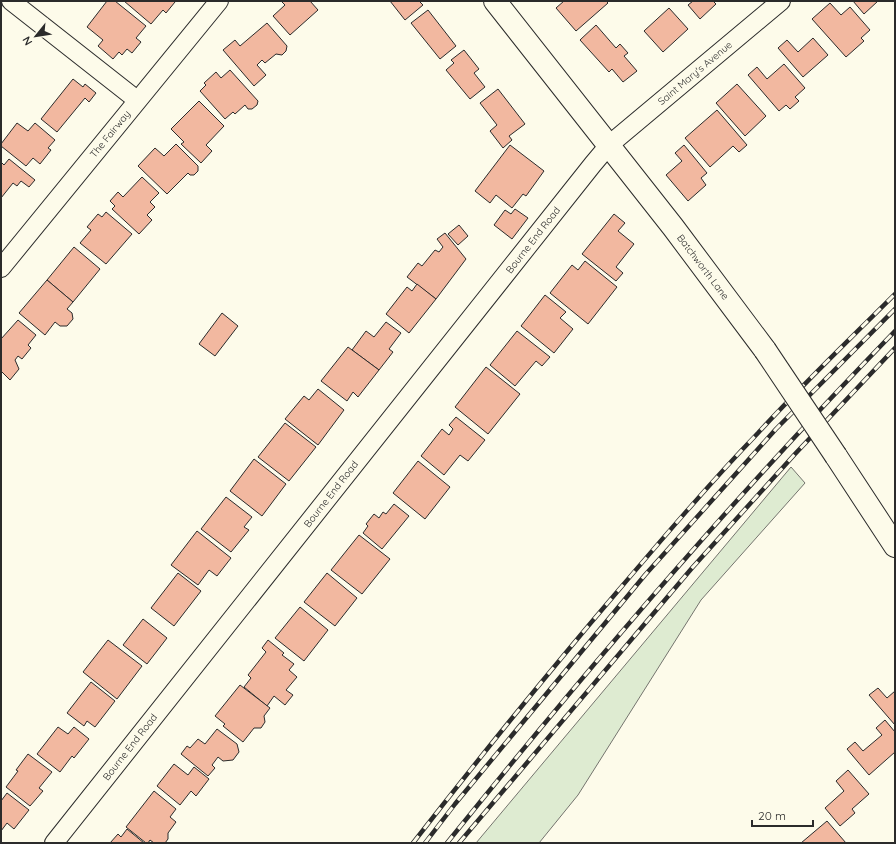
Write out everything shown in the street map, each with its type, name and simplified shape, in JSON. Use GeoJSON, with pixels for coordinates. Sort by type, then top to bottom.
{"type":"FeatureCollection","features":[{"type":"Feature","properties":{"kind":"street"},"geometry":{"type":"LineString","coordinates":[[12,1],[138,100]]}},
{"type":"Feature","properties":{"kind":"street","name":"The Fairway"},"geometry":{"type":"LineString","coordinates":[[1,268],[219,1]]}},
{"type":"Feature","properties":{"kind":"street","name":"Batchworth Lane"},"geometry":{"type":"LineString","coordinates":[[495,1],[610,145],[765,350],[895,546]]}},
{"type":"Feature","properties":{"kind":"street","name":"Saint Mary's Avenue"},"geometry":{"type":"LineString","coordinates":[[610,145],[781,1]]}},
{"type":"Feature","properties":{"kind":"street","name":"Bourne End Road"},"geometry":{"type":"LineString","coordinates":[[54,843],[583,176],[610,145]]}},
{"type":"Feature","properties":{"kind":"green space"},"geometry":{"type":"Polygon","coordinates":[[[791,467],[805,483],[701,600],[578,795],[539,843],[476,843],[791,467]]]}},
{"type":"Feature","properties":{"kind":"building"},"geometry":{"type":"Polygon","coordinates":[[[107,1],[115,1],[146,26],[136,38],[141,42],[132,53],[127,49],[122,55],[119,52],[113,59],[98,46],[103,40],[87,27],[107,1]]]}},
{"type":"Feature","properties":{"kind":"building"},"geometry":{"type":"Polygon","coordinates":[[[124,1],[175,2],[166,13],[163,10],[151,24],[124,1]]]}},
{"type":"Feature","properties":{"kind":"building"},"geometry":{"type":"Polygon","coordinates":[[[281,1],[310,1],[318,10],[290,35],[273,16],[285,5],[281,1]]]}},
{"type":"Feature","properties":{"kind":"building"},"geometry":{"type":"Polygon","coordinates":[[[390,1],[419,1],[423,5],[405,20],[390,1]]]}},
{"type":"Feature","properties":{"kind":"building"},"geometry":{"type":"Polygon","coordinates":[[[564,1],[606,1],[608,3],[576,31],[556,8],[564,1]]]}},
{"type":"Feature","properties":{"kind":"building"},"geometry":{"type":"Polygon","coordinates":[[[693,1],[713,1],[716,4],[700,19],[688,5],[693,1]]]}},
{"type":"Feature","properties":{"kind":"building"},"geometry":{"type":"Polygon","coordinates":[[[853,1],[878,1],[864,14],[853,1]]]}},
{"type":"Feature","properties":{"kind":"building"},"geometry":{"type":"Polygon","coordinates":[[[830,3],[841,15],[850,7],[870,30],[861,38],[864,41],[846,57],[812,19],[830,3]]]}},
{"type":"Feature","properties":{"kind":"building"},"geometry":{"type":"Polygon","coordinates":[[[669,8],[688,29],[663,52],[644,31],[669,8]]]}},
{"type":"Feature","properties":{"kind":"building"},"geometry":{"type":"Polygon","coordinates":[[[428,10],[456,46],[440,59],[411,23],[428,10]]]}},
{"type":"Feature","properties":{"kind":"building"},"geometry":{"type":"Polygon","coordinates":[[[267,23],[287,46],[286,51],[282,55],[276,54],[265,63],[262,60],[257,65],[266,75],[254,86],[223,50],[235,40],[240,46],[267,23]]]}},
{"type":"Feature","properties":{"kind":"building"},"geometry":{"type":"Polygon","coordinates":[[[596,25],[616,48],[620,44],[628,53],[624,56],[637,71],[623,82],[612,69],[609,72],[580,40],[596,25]]]}},
{"type":"Feature","properties":{"kind":"building"},"geometry":{"type":"Polygon","coordinates":[[[813,38],[828,55],[803,77],[778,48],[787,40],[798,52],[813,38]]]}},
{"type":"Feature","properties":{"kind":"building"},"geometry":{"type":"Polygon","coordinates":[[[464,50],[479,69],[474,73],[485,87],[470,99],[446,70],[454,63],[451,60],[464,50]]]}},
{"type":"Feature","properties":{"kind":"building"},"geometry":{"type":"Polygon","coordinates":[[[784,64],[805,88],[795,97],[799,101],[790,109],[786,105],[779,111],[748,75],[757,67],[767,79],[784,64]]]}},
{"type":"Feature","properties":{"kind":"building"},"geometry":{"type":"Polygon","coordinates":[[[230,70],[258,101],[257,105],[252,109],[248,109],[245,105],[235,114],[233,112],[225,119],[200,91],[206,85],[204,83],[216,72],[221,78],[230,70]]]}},
{"type":"Feature","properties":{"kind":"building"},"geometry":{"type":"Polygon","coordinates":[[[73,79],[83,87],[85,84],[96,93],[89,102],[85,98],[57,132],[41,119],[73,79]]]}},
{"type":"Feature","properties":{"kind":"building"},"geometry":{"type":"Polygon","coordinates":[[[737,84],[766,116],[745,136],[716,103],[737,84]]]}},
{"type":"Feature","properties":{"kind":"building"},"geometry":{"type":"Polygon","coordinates":[[[498,89],[525,124],[509,136],[512,140],[503,148],[490,131],[497,125],[480,103],[498,89]]]}},
{"type":"Feature","properties":{"kind":"building"},"geometry":{"type":"Polygon","coordinates":[[[199,101],[224,126],[206,145],[212,151],[201,163],[181,144],[184,142],[171,129],[199,101]]]}},
{"type":"Feature","properties":{"kind":"building"},"geometry":{"type":"Polygon","coordinates":[[[717,110],[747,145],[739,152],[733,146],[710,167],[685,138],[717,110]]]}},
{"type":"Feature","properties":{"kind":"building"},"geometry":{"type":"Polygon","coordinates":[[[17,123],[28,131],[35,123],[55,140],[48,148],[51,150],[40,164],[33,158],[26,166],[1,146],[17,123]]]}},
{"type":"Feature","properties":{"kind":"building"},"geometry":{"type":"Polygon","coordinates":[[[176,144],[198,166],[198,171],[194,175],[190,175],[188,173],[167,194],[138,166],[155,148],[164,156],[176,144]]]}},
{"type":"Feature","properties":{"kind":"building"},"geometry":{"type":"Polygon","coordinates":[[[510,145],[544,171],[526,196],[523,194],[512,208],[496,195],[490,203],[475,191],[510,145]]]}},
{"type":"Feature","properties":{"kind":"building"},"geometry":{"type":"Polygon","coordinates":[[[684,145],[707,173],[701,178],[706,185],[688,201],[666,175],[682,161],[675,153],[684,145]]]}},
{"type":"Feature","properties":{"kind":"building"},"geometry":{"type":"Polygon","coordinates":[[[9,159],[35,180],[29,187],[21,181],[17,186],[13,183],[1,198],[1,162],[4,165],[9,159]]]}},
{"type":"Feature","properties":{"kind":"building"},"geometry":{"type":"Polygon","coordinates":[[[142,177],[159,193],[150,202],[155,207],[147,215],[152,220],[139,234],[112,209],[115,206],[110,201],[118,192],[123,197],[142,177]]]}},
{"type":"Feature","properties":{"kind":"building"},"geometry":{"type":"Polygon","coordinates":[[[515,209],[528,218],[512,239],[494,225],[505,210],[511,214],[515,209]]]}},
{"type":"Feature","properties":{"kind":"building"},"geometry":{"type":"Polygon","coordinates":[[[106,212],[132,234],[106,264],[80,243],[91,230],[87,227],[98,214],[102,217],[106,212]]]}},
{"type":"Feature","properties":{"kind":"building"},"geometry":{"type":"Polygon","coordinates":[[[614,214],[625,223],[618,231],[634,244],[616,267],[623,273],[616,281],[582,254],[614,214]]]}},
{"type":"Feature","properties":{"kind":"building"},"geometry":{"type":"Polygon","coordinates":[[[459,225],[468,236],[458,245],[448,234],[459,225]]]}},
{"type":"Feature","properties":{"kind":"building"},"geometry":{"type":"Polygon","coordinates":[[[445,233],[466,259],[436,299],[407,277],[418,263],[422,266],[435,250],[439,252],[443,247],[437,239],[445,233]]]}},
{"type":"Feature","properties":{"kind":"building"},"geometry":{"type":"Polygon","coordinates":[[[74,247],[100,269],[73,302],[47,280],[74,247]]]}},
{"type":"Feature","properties":{"kind":"building"},"geometry":{"type":"Polygon","coordinates":[[[585,261],[617,287],[588,324],[550,293],[572,265],[578,270],[585,261]]]}},
{"type":"Feature","properties":{"kind":"building"},"geometry":{"type":"Polygon","coordinates":[[[47,280],[73,302],[67,309],[72,313],[73,319],[67,326],[60,326],[55,322],[45,335],[19,313],[47,280]]]}},
{"type":"Feature","properties":{"kind":"building"},"geometry":{"type":"Polygon","coordinates":[[[417,284],[436,299],[409,333],[386,314],[407,287],[412,291],[417,284]]]}},
{"type":"Feature","properties":{"kind":"building"},"geometry":{"type":"Polygon","coordinates":[[[545,295],[566,312],[560,318],[573,329],[554,353],[521,326],[545,295]]]}},
{"type":"Feature","properties":{"kind":"building"},"geometry":{"type":"Polygon","coordinates":[[[222,313],[238,326],[215,356],[199,344],[222,313]]]}},
{"type":"Feature","properties":{"kind":"building"},"geometry":{"type":"Polygon","coordinates":[[[18,320],[36,335],[28,345],[31,348],[22,359],[18,356],[15,360],[19,369],[10,380],[1,371],[1,339],[18,320]]]}},
{"type":"Feature","properties":{"kind":"building"},"geometry":{"type":"Polygon","coordinates":[[[386,322],[401,333],[389,349],[393,352],[379,370],[352,350],[366,331],[374,337],[386,322]]]}},
{"type":"Feature","properties":{"kind":"building"},"geometry":{"type":"Polygon","coordinates":[[[517,331],[550,357],[542,366],[536,361],[515,386],[490,365],[517,331]]]}},
{"type":"Feature","properties":{"kind":"building"},"geometry":{"type":"Polygon","coordinates":[[[348,347],[379,370],[358,397],[353,392],[347,401],[321,381],[348,347]]]}},
{"type":"Feature","properties":{"kind":"building"},"geometry":{"type":"Polygon","coordinates":[[[486,367],[520,394],[488,434],[455,407],[486,367]]]}},
{"type":"Feature","properties":{"kind":"building"},"geometry":{"type":"Polygon","coordinates":[[[318,389],[344,410],[318,445],[285,419],[304,396],[309,400],[318,389]]]}},
{"type":"Feature","properties":{"kind":"building"},"geometry":{"type":"Polygon","coordinates":[[[456,417],[485,440],[468,461],[460,455],[444,475],[421,456],[442,429],[449,435],[453,429],[449,425],[456,417]]]}},
{"type":"Feature","properties":{"kind":"building"},"geometry":{"type":"Polygon","coordinates":[[[285,423],[316,447],[289,481],[258,457],[285,423]]]}},
{"type":"Feature","properties":{"kind":"building"},"geometry":{"type":"Polygon","coordinates":[[[254,459],[286,484],[262,516],[230,491],[254,459]]]}},
{"type":"Feature","properties":{"kind":"building"},"geometry":{"type":"Polygon","coordinates":[[[418,461],[450,487],[425,519],[393,493],[418,461]]]}},
{"type":"Feature","properties":{"kind":"building"},"geometry":{"type":"Polygon","coordinates":[[[226,497],[252,517],[244,527],[249,530],[231,552],[201,529],[226,497]]]}},
{"type":"Feature","properties":{"kind":"building"},"geometry":{"type":"Polygon","coordinates":[[[394,504],[409,516],[382,549],[363,533],[368,526],[366,524],[374,514],[379,518],[383,512],[386,514],[394,504]]]}},
{"type":"Feature","properties":{"kind":"building"},"geometry":{"type":"Polygon","coordinates":[[[197,531],[231,558],[217,576],[209,570],[198,585],[171,565],[197,531]]]}},
{"type":"Feature","properties":{"kind":"building"},"geometry":{"type":"Polygon","coordinates":[[[359,535],[390,559],[362,594],[331,570],[359,535]]]}},
{"type":"Feature","properties":{"kind":"building"},"geometry":{"type":"Polygon","coordinates":[[[178,573],[201,591],[174,626],[151,608],[178,573]]]}},
{"type":"Feature","properties":{"kind":"building"},"geometry":{"type":"Polygon","coordinates":[[[327,573],[357,598],[335,626],[304,602],[327,573]]]}},
{"type":"Feature","properties":{"kind":"building"},"geometry":{"type":"Polygon","coordinates":[[[300,607],[328,630],[304,661],[275,638],[300,607]]]}},
{"type":"Feature","properties":{"kind":"building"},"geometry":{"type":"Polygon","coordinates":[[[143,619],[167,638],[147,664],[123,645],[143,619]]]}},
{"type":"Feature","properties":{"kind":"building"},"geometry":{"type":"Polygon","coordinates":[[[108,640],[142,666],[117,699],[83,672],[108,640]]]}},
{"type":"Feature","properties":{"kind":"building"},"geometry":{"type":"Polygon","coordinates":[[[268,640],[284,653],[282,655],[294,664],[289,670],[297,677],[286,690],[293,695],[285,705],[274,696],[267,706],[244,687],[251,678],[248,675],[266,652],[262,648],[268,640]]]}},
{"type":"Feature","properties":{"kind":"building"},"geometry":{"type":"Polygon","coordinates":[[[91,682],[115,701],[95,727],[87,721],[84,726],[67,713],[91,682]]]}},
{"type":"Feature","properties":{"kind":"building"},"geometry":{"type":"Polygon","coordinates":[[[240,685],[270,708],[264,716],[265,722],[261,728],[254,728],[243,742],[223,726],[225,724],[215,716],[240,685]]]}},
{"type":"Feature","properties":{"kind":"building"},"geometry":{"type":"Polygon","coordinates":[[[878,688],[887,698],[895,691],[895,725],[869,695],[878,688]]]}},
{"type":"Feature","properties":{"kind":"building"},"geometry":{"type":"Polygon","coordinates":[[[885,720],[895,732],[895,752],[869,775],[847,749],[855,742],[863,751],[882,735],[876,728],[885,720]]]}},
{"type":"Feature","properties":{"kind":"building"},"geometry":{"type":"Polygon","coordinates":[[[58,727],[68,734],[74,727],[89,739],[74,758],[72,756],[60,772],[37,754],[58,727]]]}},
{"type":"Feature","properties":{"kind":"building"},"geometry":{"type":"Polygon","coordinates":[[[217,729],[237,744],[239,752],[233,760],[223,761],[218,757],[212,765],[215,768],[208,776],[181,754],[187,746],[190,748],[198,739],[205,744],[217,729]]]}},
{"type":"Feature","properties":{"kind":"building"},"geometry":{"type":"Polygon","coordinates":[[[28,754],[52,772],[39,788],[43,791],[30,806],[6,787],[28,754]]]}},
{"type":"Feature","properties":{"kind":"building"},"geometry":{"type":"Polygon","coordinates":[[[174,764],[188,775],[194,767],[209,779],[196,796],[191,791],[180,805],[157,786],[174,764]]]}},
{"type":"Feature","properties":{"kind":"building"},"geometry":{"type":"Polygon","coordinates":[[[848,770],[869,794],[852,809],[855,813],[840,826],[825,808],[844,791],[836,781],[848,770]]]}},
{"type":"Feature","properties":{"kind":"building"},"geometry":{"type":"Polygon","coordinates":[[[154,791],[176,809],[170,817],[176,822],[168,833],[168,839],[165,843],[154,843],[150,840],[146,843],[126,827],[154,791]]]}},
{"type":"Feature","properties":{"kind":"building"},"geometry":{"type":"Polygon","coordinates":[[[7,793],[29,810],[14,829],[7,823],[1,831],[1,801],[7,793]]]}},
{"type":"Feature","properties":{"kind":"building"},"geometry":{"type":"Polygon","coordinates":[[[827,821],[846,843],[801,843],[827,821]]]}},
{"type":"Feature","properties":{"kind":"building"},"geometry":{"type":"Polygon","coordinates":[[[127,829],[144,843],[110,843],[118,834],[121,837],[127,829]]]}},
{"type":"Feature","properties":{"kind":"railway"},"geometry":{"type":"LineString","coordinates":[[413,843],[539,685],[686,511],[792,398],[895,294]]}},
{"type":"Feature","properties":{"kind":"railway"},"geometry":{"type":"LineString","coordinates":[[425,843],[455,804],[645,575],[776,429],[895,309]]}},
{"type":"Feature","properties":{"kind":"railway"},"geometry":{"type":"LineString","coordinates":[[447,843],[609,646],[778,455],[895,331]]}},
{"type":"Feature","properties":{"kind":"railway"},"geometry":{"type":"LineString","coordinates":[[459,843],[692,568],[795,454],[895,348]]}}]}
